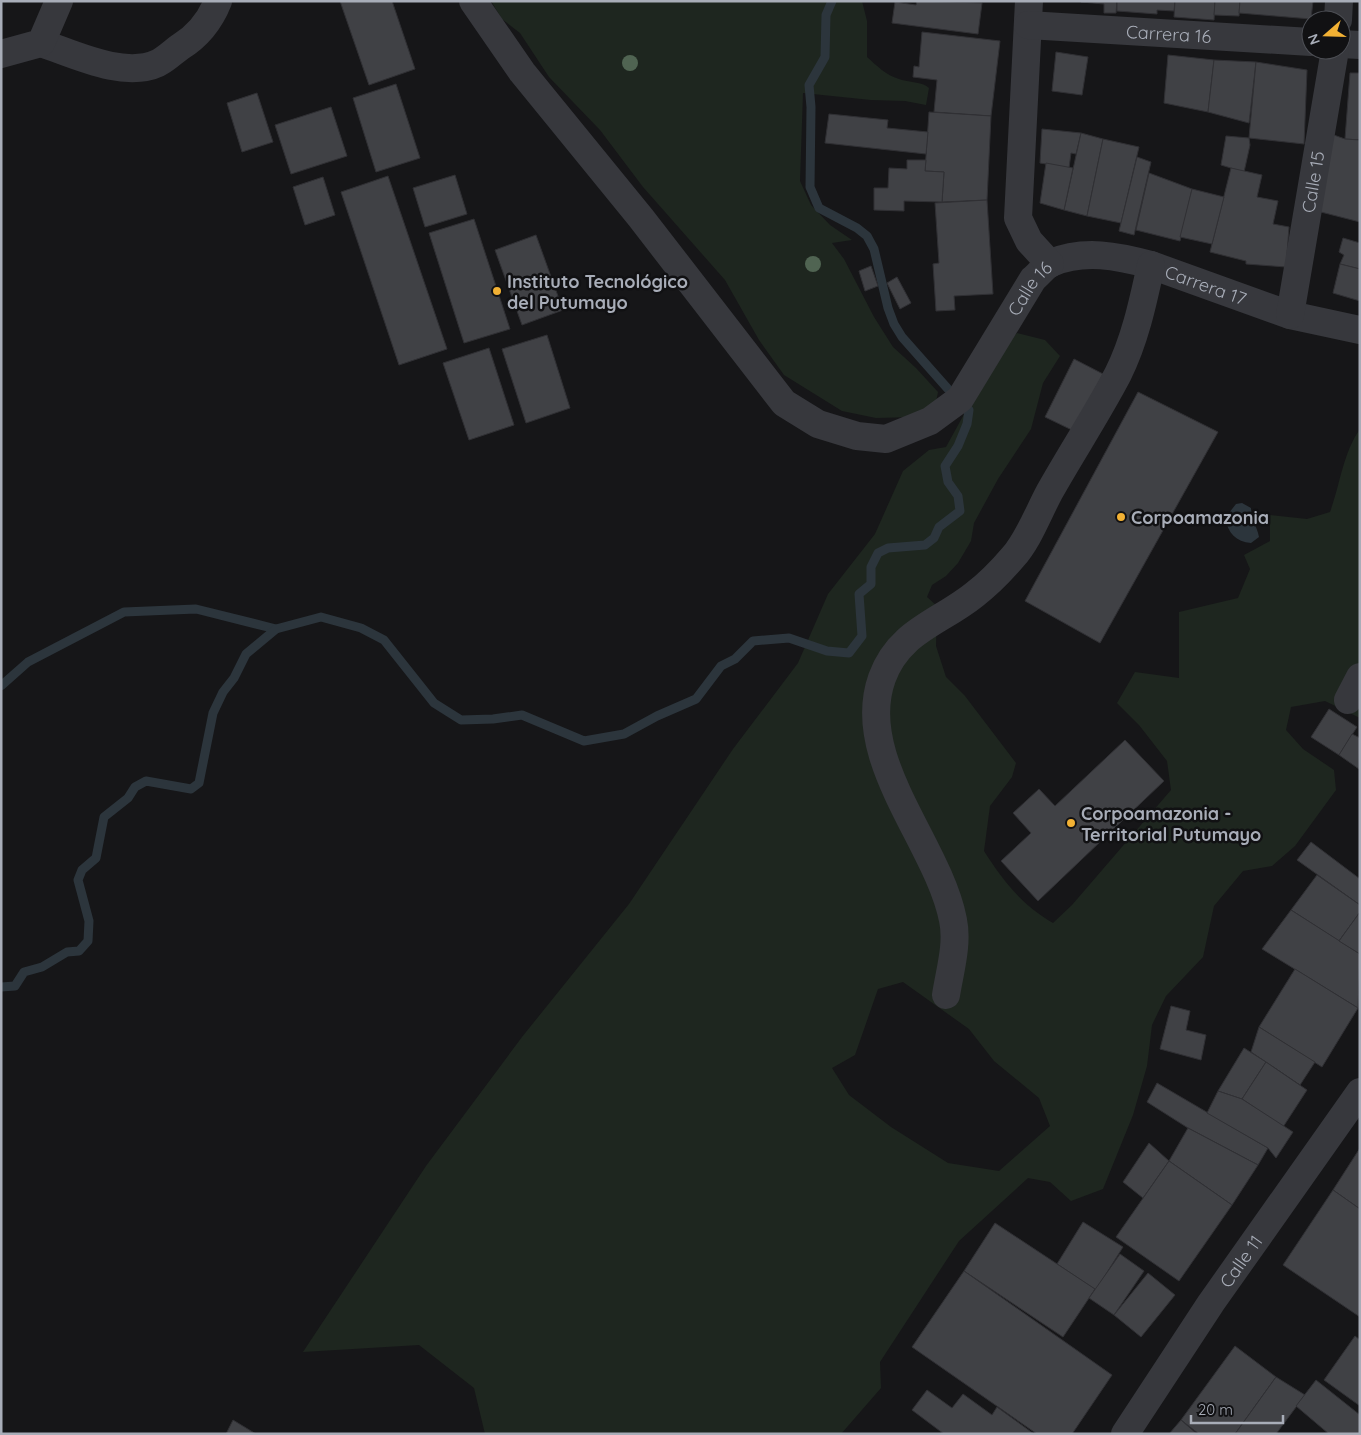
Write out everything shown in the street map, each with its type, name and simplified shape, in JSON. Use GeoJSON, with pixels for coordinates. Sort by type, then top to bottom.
{"type":"FeatureCollection","features":[{"type":"Feature","properties":{"kind":"street"},"geometry":{"type":"LineString","coordinates":[[40,43],[59,1]]}},
{"type":"Feature","properties":{"kind":"street"},"geometry":{"type":"LineString","coordinates":[[1,54],[40,43],[116,67],[138,68],[158,63],[192,39],[212,17],[218,1]]}},
{"type":"Feature","properties":{"kind":"street","name":"Calle 16"},"geometry":{"type":"LineString","coordinates":[[473,1],[522,72],[641,218],[784,403],[818,424],[856,436],[886,438],[930,421],[960,399],[1033,279],[1050,264],[1029,242],[1018,218],[1028,13]]}},
{"type":"Feature","properties":{"kind":"street","name":"Carrera 16"},"geometry":{"type":"LineString","coordinates":[[1028,13],[1301,41]]}},
{"type":"Feature","properties":{"kind":"street","name":"Calle 15"},"geometry":{"type":"LineString","coordinates":[[1290,315],[1332,60]]}},
{"type":"Feature","properties":{"kind":"street","name":"Carrera 17"},"geometry":{"type":"LineString","coordinates":[[1050,264],[1084,254],[1129,259],[1152,265],[1290,315],[1360,330]]}},
{"type":"Feature","properties":{"kind":"street"},"geometry":{"type":"LineString","coordinates":[[946,995],[956,937],[953,919],[945,891],[887,767],[878,739],[876,701],[882,677],[898,648],[913,635],[974,596],[1015,556],[1119,372],[1140,316],[1152,265]]}},
{"type":"Feature","properties":{"kind":"street","name":"Calle 11"},"geometry":{"type":"LineString","coordinates":[[1125,1434],[1211,1303],[1360,1092]]}},
{"type":"Feature","properties":{"kind":"shaded area"},"geometry":{"type":"Polygon","coordinates":[[[491,1],[862,1],[867,21],[867,57],[882,70],[894,77],[923,84],[929,88],[926,105],[905,101],[871,100],[803,93],[800,181],[811,205],[830,225],[852,240],[832,243],[844,259],[874,317],[893,347],[938,392],[936,402],[913,417],[876,418],[842,411],[784,375],[759,340],[725,280],[643,187],[600,130],[549,77],[520,33],[502,19],[491,1]]]}},
{"type":"Feature","properties":{"kind":"shaded area"},"geometry":{"type":"Polygon","coordinates":[[[1017,333],[1045,340],[1060,356],[1043,383],[1031,429],[998,479],[974,523],[971,541],[958,563],[946,576],[932,585],[927,597],[937,606],[936,646],[946,677],[965,696],[1016,763],[1012,777],[990,806],[984,851],[1014,892],[1053,923],[1072,905],[1171,790],[1167,761],[1139,725],[1117,703],[1135,672],[1179,678],[1179,612],[1238,598],[1250,569],[1244,555],[1270,541],[1270,515],[1307,519],[1330,512],[1346,459],[1354,438],[1360,429],[1360,718],[1325,701],[1291,707],[1286,730],[1303,749],[1334,770],[1336,790],[1295,846],[1272,866],[1243,871],[1214,906],[1203,957],[1166,996],[1152,1025],[1147,1066],[1133,1115],[1103,1189],[1071,1201],[1050,1182],[1028,1178],[959,1241],[880,1362],[881,1388],[841,1434],[485,1434],[474,1388],[419,1345],[303,1352],[426,1166],[522,1037],[629,904],[733,749],[798,663],[828,594],[875,534],[903,471],[929,450],[946,447],[1001,347],[1017,333]],[[903,982],[878,989],[855,1055],[832,1068],[849,1095],[891,1127],[948,1163],[999,1171],[1050,1126],[1039,1098],[994,1061],[969,1029],[903,982]]]}},
{"type":"Feature","properties":{"kind":"shaded area"},"geometry":{"type":"Polygon","coordinates":[[[1242,503],[1251,508],[1259,537],[1251,543],[1237,539],[1228,528],[1225,518],[1236,504],[1242,503]]]}},
{"type":"Feature","properties":{"kind":"building"},"geometry":{"type":"Polygon","coordinates":[[[340,1],[392,1],[415,69],[369,85],[340,1]]]}},
{"type":"Feature","properties":{"kind":"building"},"geometry":{"type":"Polygon","coordinates":[[[917,1],[982,3],[978,34],[892,23],[895,2],[916,5],[917,1]]]}},
{"type":"Feature","properties":{"kind":"building"},"geometry":{"type":"Polygon","coordinates":[[[1117,1],[1116,13],[1104,13],[1104,4],[1081,2],[1117,1]]]}},
{"type":"Feature","properties":{"kind":"building"},"geometry":{"type":"Polygon","coordinates":[[[1117,1],[1175,1],[1174,11],[1157,10],[1157,14],[1117,11],[1117,1]]]}},
{"type":"Feature","properties":{"kind":"building"},"geometry":{"type":"Polygon","coordinates":[[[1175,1],[1215,1],[1214,20],[1174,17],[1175,1]]]}},
{"type":"Feature","properties":{"kind":"building"},"geometry":{"type":"Polygon","coordinates":[[[1215,1],[1240,1],[1239,16],[1214,15],[1215,1]]]}},
{"type":"Feature","properties":{"kind":"building"},"geometry":{"type":"Polygon","coordinates":[[[1240,1],[1313,1],[1312,10],[1301,10],[1301,18],[1239,13],[1240,1]]]}},
{"type":"Feature","properties":{"kind":"building"},"geometry":{"type":"Polygon","coordinates":[[[922,32],[1000,41],[991,116],[934,112],[937,80],[913,77],[914,66],[919,67],[922,32]]]}},
{"type":"Feature","properties":{"kind":"building"},"geometry":{"type":"Polygon","coordinates":[[[1056,52],[1088,57],[1082,95],[1052,91],[1056,52]]]}},
{"type":"Feature","properties":{"kind":"building"},"geometry":{"type":"Polygon","coordinates":[[[1168,55],[1214,60],[1208,112],[1164,103],[1168,55]]]}},
{"type":"Feature","properties":{"kind":"building"},"geometry":{"type":"Polygon","coordinates":[[[1214,60],[1256,62],[1249,123],[1208,112],[1214,60]]]}},
{"type":"Feature","properties":{"kind":"building"},"geometry":{"type":"Polygon","coordinates":[[[1256,62],[1307,70],[1304,144],[1249,138],[1256,62]]]}},
{"type":"Feature","properties":{"kind":"building"},"geometry":{"type":"Polygon","coordinates":[[[1350,73],[1360,73],[1360,140],[1345,139],[1350,73]]]}},
{"type":"Feature","properties":{"kind":"building"},"geometry":{"type":"Polygon","coordinates":[[[396,84],[420,158],[376,172],[353,98],[396,84]]]}},
{"type":"Feature","properties":{"kind":"building"},"geometry":{"type":"Polygon","coordinates":[[[257,93],[273,142],[242,152],[227,103],[257,93]]]}},
{"type":"Feature","properties":{"kind":"building"},"geometry":{"type":"Polygon","coordinates":[[[331,107],[347,156],[291,174],[275,125],[331,107]]]}},
{"type":"Feature","properties":{"kind":"building"},"geometry":{"type":"Polygon","coordinates":[[[929,112],[991,116],[987,200],[942,202],[944,172],[925,171],[929,112]]]}},
{"type":"Feature","properties":{"kind":"building"},"geometry":{"type":"Polygon","coordinates":[[[829,114],[888,120],[887,128],[928,132],[926,154],[825,143],[829,114]]]}},
{"type":"Feature","properties":{"kind":"building"},"geometry":{"type":"Polygon","coordinates":[[[1042,129],[1081,133],[1076,154],[1071,153],[1069,168],[1040,163],[1042,129]]]}},
{"type":"Feature","properties":{"kind":"building"},"geometry":{"type":"Polygon","coordinates":[[[1081,133],[1103,139],[1087,216],[1064,210],[1081,133]]]}},
{"type":"Feature","properties":{"kind":"building"},"geometry":{"type":"Polygon","coordinates":[[[1331,134],[1345,139],[1360,140],[1360,222],[1317,211],[1331,134]]]}},
{"type":"Feature","properties":{"kind":"building"},"geometry":{"type":"Polygon","coordinates":[[[1226,136],[1249,138],[1250,145],[1244,172],[1221,165],[1226,136]]]}},
{"type":"Feature","properties":{"kind":"building"},"geometry":{"type":"Polygon","coordinates":[[[1103,139],[1139,147],[1121,223],[1087,216],[1103,139]]]}},
{"type":"Feature","properties":{"kind":"building"},"geometry":{"type":"Polygon","coordinates":[[[1137,157],[1151,162],[1134,235],[1119,231],[1137,157]]]}},
{"type":"Feature","properties":{"kind":"building"},"geometry":{"type":"Polygon","coordinates":[[[907,160],[926,160],[925,171],[944,172],[942,202],[904,201],[904,211],[874,210],[874,188],[888,188],[889,168],[907,169],[907,160]]]}},
{"type":"Feature","properties":{"kind":"building"},"geometry":{"type":"Polygon","coordinates":[[[1046,163],[1073,168],[1064,210],[1040,203],[1046,163]]]}},
{"type":"Feature","properties":{"kind":"building"},"geometry":{"type":"Polygon","coordinates":[[[1231,168],[1262,175],[1257,197],[1278,201],[1273,224],[1289,227],[1286,267],[1246,264],[1246,261],[1210,252],[1231,168]]]}},
{"type":"Feature","properties":{"kind":"building"},"geometry":{"type":"Polygon","coordinates":[[[1149,173],[1192,189],[1180,241],[1136,230],[1149,173]]]}},
{"type":"Feature","properties":{"kind":"building"},"geometry":{"type":"Polygon","coordinates":[[[455,175],[467,214],[425,227],[413,188],[455,175]]]}},
{"type":"Feature","properties":{"kind":"building"},"geometry":{"type":"Polygon","coordinates":[[[388,176],[447,349],[399,365],[341,192],[388,176]]]}},
{"type":"Feature","properties":{"kind":"building"},"geometry":{"type":"Polygon","coordinates":[[[323,177],[335,215],[305,225],[293,187],[323,177]]]}},
{"type":"Feature","properties":{"kind":"building"},"geometry":{"type":"Polygon","coordinates":[[[1192,189],[1224,197],[1212,244],[1180,237],[1192,189]]]}},
{"type":"Feature","properties":{"kind":"building"},"geometry":{"type":"Polygon","coordinates":[[[987,200],[993,294],[954,296],[955,310],[936,311],[933,264],[939,263],[935,203],[987,200]]]}},
{"type":"Feature","properties":{"kind":"building"},"geometry":{"type":"Polygon","coordinates":[[[474,219],[510,329],[464,343],[429,233],[474,219]]]}},
{"type":"Feature","properties":{"kind":"building"},"geometry":{"type":"Polygon","coordinates":[[[536,235],[563,310],[522,325],[495,250],[536,235]]]}},
{"type":"Feature","properties":{"kind":"building"},"geometry":{"type":"Polygon","coordinates":[[[1343,238],[1360,243],[1360,269],[1340,264],[1344,255],[1339,252],[1343,238]]]}},
{"type":"Feature","properties":{"kind":"building"},"geometry":{"type":"Polygon","coordinates":[[[1340,264],[1360,269],[1360,301],[1333,293],[1340,264]]]}},
{"type":"Feature","properties":{"kind":"building"},"geometry":{"type":"Polygon","coordinates":[[[871,266],[878,286],[865,291],[859,271],[871,266]]]}},
{"type":"Feature","properties":{"kind":"building"},"geometry":{"type":"Polygon","coordinates":[[[897,277],[911,303],[900,309],[887,283],[897,277]]]}},
{"type":"Feature","properties":{"kind":"building"},"geometry":{"type":"Polygon","coordinates":[[[547,335],[570,408],[526,423],[502,349],[547,335]]]}},
{"type":"Feature","properties":{"kind":"building"},"geometry":{"type":"Polygon","coordinates":[[[489,348],[514,425],[469,440],[443,363],[489,348]]]}},
{"type":"Feature","properties":{"kind":"building"},"geometry":{"type":"Polygon","coordinates":[[[1074,359],[1103,374],[1074,431],[1045,417],[1074,359]]]}},
{"type":"Feature","properties":{"kind":"building","name":"Corpoamazonia"},"geometry":{"type":"Polygon","coordinates":[[[1138,392],[1218,432],[1100,643],[1025,601],[1138,392]]]}},
{"type":"Feature","properties":{"kind":"building"},"geometry":{"type":"Polygon","coordinates":[[[1329,709],[1357,727],[1339,755],[1311,737],[1329,709]]]}},
{"type":"Feature","properties":{"kind":"building"},"geometry":{"type":"Polygon","coordinates":[[[1352,734],[1360,738],[1359,769],[1339,755],[1352,734]]]}},
{"type":"Feature","properties":{"kind":"building","name":"Corpoamazonia - Territorial Putumayo"},"geometry":{"type":"Polygon","coordinates":[[[1125,740],[1164,781],[1038,901],[1001,861],[1031,833],[1013,813],[1039,789],[1055,806],[1125,740]]]}},
{"type":"Feature","properties":{"kind":"building"},"geometry":{"type":"Polygon","coordinates":[[[1311,842],[1360,879],[1360,905],[1297,860],[1311,842]]]}},
{"type":"Feature","properties":{"kind":"building"},"geometry":{"type":"Polygon","coordinates":[[[1317,875],[1360,905],[1360,912],[1339,941],[1291,910],[1317,875]]]}},
{"type":"Feature","properties":{"kind":"building"},"geometry":{"type":"Polygon","coordinates":[[[1291,910],[1360,954],[1358,1008],[1262,949],[1291,910]]]}},
{"type":"Feature","properties":{"kind":"building"},"geometry":{"type":"Polygon","coordinates":[[[1360,912],[1360,954],[1339,941],[1360,912]]]}},
{"type":"Feature","properties":{"kind":"building"},"geometry":{"type":"Polygon","coordinates":[[[1295,969],[1358,1008],[1322,1067],[1259,1027],[1295,969]]]}},
{"type":"Feature","properties":{"kind":"building"},"geometry":{"type":"Polygon","coordinates":[[[1171,1006],[1190,1011],[1186,1030],[1206,1035],[1201,1060],[1160,1049],[1171,1006]]]}},
{"type":"Feature","properties":{"kind":"building"},"geometry":{"type":"Polygon","coordinates":[[[1259,1027],[1315,1062],[1300,1085],[1251,1052],[1259,1027]]]}},
{"type":"Feature","properties":{"kind":"building"},"geometry":{"type":"Polygon","coordinates":[[[1244,1048],[1266,1062],[1242,1099],[1218,1091],[1244,1048]]]}},
{"type":"Feature","properties":{"kind":"building"},"geometry":{"type":"Polygon","coordinates":[[[1266,1062],[1307,1090],[1283,1127],[1242,1099],[1266,1062]]]}},
{"type":"Feature","properties":{"kind":"building"},"geometry":{"type":"Polygon","coordinates":[[[1157,1083],[1268,1148],[1258,1165],[1188,1128],[1147,1102],[1157,1083]]]}},
{"type":"Feature","properties":{"kind":"building"},"geometry":{"type":"Polygon","coordinates":[[[1218,1091],[1242,1099],[1293,1132],[1276,1158],[1268,1148],[1207,1113],[1218,1091]]]}},
{"type":"Feature","properties":{"kind":"building"},"geometry":{"type":"Polygon","coordinates":[[[1188,1128],[1258,1165],[1232,1205],[1169,1161],[1188,1128]]]}},
{"type":"Feature","properties":{"kind":"building"},"geometry":{"type":"Polygon","coordinates":[[[1149,1143],[1169,1161],[1143,1198],[1123,1182],[1149,1143]]]}},
{"type":"Feature","properties":{"kind":"building"},"geometry":{"type":"Polygon","coordinates":[[[1360,1148],[1360,1209],[1333,1190],[1360,1148]]]}},
{"type":"Feature","properties":{"kind":"building"},"geometry":{"type":"Polygon","coordinates":[[[1169,1161],[1232,1205],[1179,1281],[1116,1237],[1169,1161]]]}},
{"type":"Feature","properties":{"kind":"building"},"geometry":{"type":"Polygon","coordinates":[[[1333,1190],[1360,1209],[1360,1317],[1283,1265],[1333,1190]]]}},
{"type":"Feature","properties":{"kind":"building"},"geometry":{"type":"Polygon","coordinates":[[[1083,1222],[1123,1247],[1096,1290],[1057,1264],[1083,1222]]]}},
{"type":"Feature","properties":{"kind":"building"},"geometry":{"type":"Polygon","coordinates":[[[995,1223],[1095,1289],[1063,1337],[964,1271],[995,1223]]]}},
{"type":"Feature","properties":{"kind":"building"},"geometry":{"type":"Polygon","coordinates":[[[1120,1254],[1144,1271],[1114,1315],[1089,1298],[1120,1254]]]}},
{"type":"Feature","properties":{"kind":"building"},"geometry":{"type":"Polygon","coordinates":[[[964,1271],[1112,1375],[1072,1434],[1037,1434],[912,1347],[964,1271]]]}},
{"type":"Feature","properties":{"kind":"building"},"geometry":{"type":"Polygon","coordinates":[[[1148,1273],[1175,1295],[1141,1337],[1114,1315],[1148,1273]]]}},
{"type":"Feature","properties":{"kind":"building"},"geometry":{"type":"Polygon","coordinates":[[[1355,1336],[1360,1340],[1360,1406],[1324,1380],[1355,1336]]]}},
{"type":"Feature","properties":{"kind":"building"},"geometry":{"type":"Polygon","coordinates":[[[1235,1346],[1276,1377],[1235,1434],[1199,1434],[1181,1420],[1235,1346]]]}},
{"type":"Feature","properties":{"kind":"building"},"geometry":{"type":"Polygon","coordinates":[[[1276,1377],[1305,1395],[1276,1434],[1235,1434],[1276,1377]]]}},
{"type":"Feature","properties":{"kind":"building"},"geometry":{"type":"Polygon","coordinates":[[[1316,1380],[1360,1415],[1360,1434],[1329,1434],[1296,1406],[1316,1380]]]}},
{"type":"Feature","properties":{"kind":"building"},"geometry":{"type":"Polygon","coordinates":[[[927,1390],[952,1408],[963,1394],[992,1415],[997,1407],[1034,1434],[944,1434],[912,1410],[927,1390]]]}},
{"type":"Feature","properties":{"kind":"building"},"geometry":{"type":"Polygon","coordinates":[[[233,1420],[256,1434],[226,1434],[233,1420]]]}},
{"type":"Feature","properties":{"kind":"building"},"geometry":{"type":"Polygon","coordinates":[[[1181,1420],[1197,1434],[1169,1434],[1181,1420]]]}},
{"type":"Feature","properties":{"kind":"waterway"},"geometry":{"type":"LineString","coordinates":[[832,1],[826,15],[825,57],[809,85],[811,107],[810,187],[819,208],[857,228],[867,236],[874,249],[888,308],[894,324],[902,337],[948,389]]}},
{"type":"Feature","properties":{"kind":"waterway"},"geometry":{"type":"LineString","coordinates":[[1,987],[15,986],[24,972],[42,967],[67,952],[79,951],[88,941],[89,921],[78,880],[82,870],[96,858],[104,817],[128,798],[135,787],[146,781],[191,789],[199,783],[213,713],[223,692],[234,678],[246,654],[276,629],[321,617],[361,628],[384,640],[434,703],[461,720],[493,719],[522,715],[584,741],[624,734],[657,716],[696,699],[721,666],[735,659],[753,641],[789,638],[827,651],[849,653],[862,636],[859,594],[871,584],[871,567],[878,553],[888,548],[925,545],[934,538],[939,527],[960,511],[958,496],[948,482],[945,466],[958,446],[967,424],[969,410]]}},
{"type":"Feature","properties":{"kind":"waterway"},"geometry":{"type":"LineString","coordinates":[[1,686],[28,662],[124,612],[196,609],[276,629]]}},
{"type":"Feature","properties":{"kind":"place","name":"Instituto Tecnológico del Putumayo"},"geometry":{"type":"Point","coordinates":[497,291]}},
{"type":"Feature","properties":{"kind":"place","name":"Corpoamazonia"},"geometry":{"type":"Point","coordinates":[1121,517]}},
{"type":"Feature","properties":{"kind":"place","name":"Corpoamazonia - Territorial Putumayo"},"geometry":{"type":"Point","coordinates":[1071,823]}}]}
